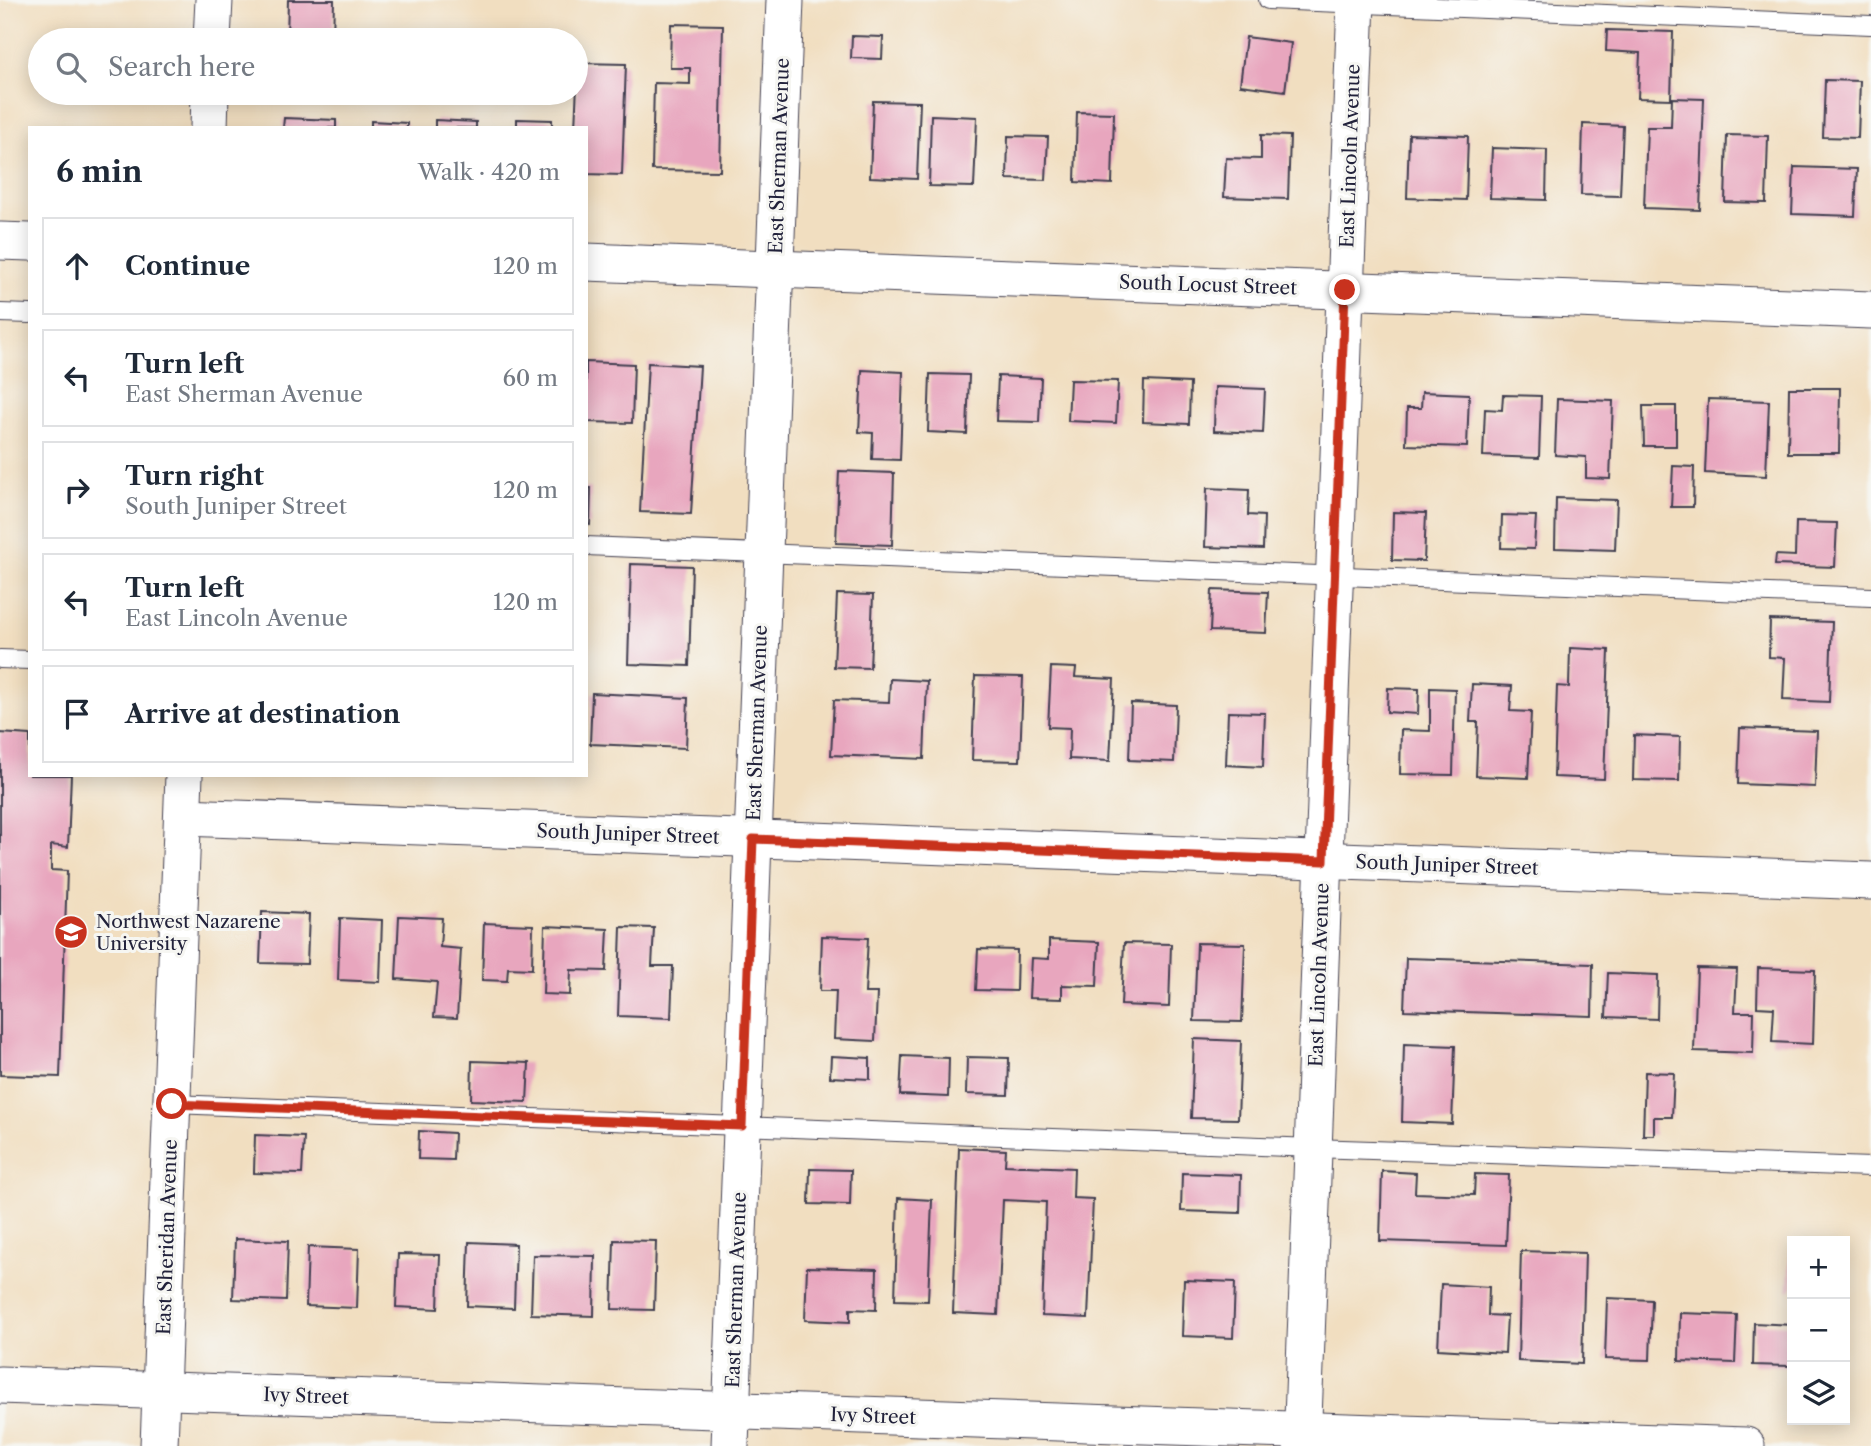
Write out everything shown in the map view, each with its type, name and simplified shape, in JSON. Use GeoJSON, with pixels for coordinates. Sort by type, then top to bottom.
{"type":"FeatureCollection","features":[{"type":"Feature","properties":{"kind":"street"},"geometry":{"type":"LineString","coordinates":[[213,28],[214,0]]}},
{"type":"Feature","properties":{"kind":"street","name":"East Sherman Avenue"},"geometry":{"type":"LineString","coordinates":[[730,1428],[785,0]]}},
{"type":"Feature","properties":{"kind":"street","name":"East Lincoln Avenue"},"geometry":{"type":"LineString","coordinates":[[1302,1438],[1356,1]]}},
{"type":"Feature","properties":{"kind":"street"},"geometry":{"type":"LineString","coordinates":[[209,126],[210,105]]}},
{"type":"Feature","properties":{"kind":"street"},"geometry":{"type":"LineString","coordinates":[[0,241],[28,242]]}},
{"type":"Feature","properties":{"kind":"street","name":"South Locust Street"},"geometry":{"type":"LineString","coordinates":[[588,261],[1871,310]]}},
{"type":"Feature","properties":{"kind":"street","name":"East Sheridan Avenue"},"geometry":{"type":"LineString","coordinates":[[159,1446],[184,777]]}},
{"type":"Feature","properties":{"kind":"street","name":"South Juniper Street"},"geometry":{"type":"LineString","coordinates":[[183,817],[1871,881]]}},
{"type":"Feature","properties":{"kind":"street","name":"Ivy Street"},"geometry":{"type":"LineString","coordinates":[[0,1385],[161,1390],[730,1428],[1746,1446]]}},
{"type":"Feature","properties":{"kind":"lane"},"geometry":{"type":"LineString","coordinates":[[1268,0],[1356,1],[1871,25]]}},
{"type":"Feature","properties":{"kind":"lane"},"geometry":{"type":"LineString","coordinates":[[0,313],[28,314]]}},
{"type":"Feature","properties":{"kind":"lane"},"geometry":{"type":"LineString","coordinates":[[588,546],[1871,597]]}},
{"type":"Feature","properties":{"kind":"lane"},"geometry":{"type":"LineString","coordinates":[[0,659],[28,660]]}},
{"type":"Feature","properties":{"kind":"lane"},"geometry":{"type":"LineString","coordinates":[[172,1104],[1871,1167]]}},
{"type":"Feature","properties":{"kind":"building"},"geometry":{"type":"Polygon","coordinates":[[[288,0],[334,0],[333,28],[287,28],[288,0]]]}},
{"type":"Feature","properties":{"kind":"building"},"geometry":{"type":"Polygon","coordinates":[[[671,24],[723,25],[720,171],[652,170],[654,83],[690,84],[690,68],[670,68],[671,24]]]}},
{"type":"Feature","properties":{"kind":"building"},"geometry":{"type":"Polygon","coordinates":[[[1607,30],[1673,32],[1671,99],[1638,98],[1640,53],[1606,51],[1607,30]]]}},
{"type":"Feature","properties":{"kind":"building"},"geometry":{"type":"Polygon","coordinates":[[[852,36],[883,37],[882,59],[851,58],[852,36]]]}},
{"type":"Feature","properties":{"kind":"building"},"geometry":{"type":"Polygon","coordinates":[[[1246,37],[1291,43],[1285,91],[1240,85],[1246,37]]]}},
{"type":"Feature","properties":{"kind":"building"},"geometry":{"type":"Polygon","coordinates":[[[588,63],[626,64],[622,175],[588,174],[588,126],[575,126],[576,105],[588,105],[588,63]]]}},
{"type":"Feature","properties":{"kind":"building"},"geometry":{"type":"Polygon","coordinates":[[[1825,80],[1860,81],[1858,138],[1823,137],[1825,80]]]}},
{"type":"Feature","properties":{"kind":"building"},"geometry":{"type":"Polygon","coordinates":[[[1672,98],[1704,99],[1700,210],[1644,208],[1647,127],[1671,127],[1672,98]]]}},
{"type":"Feature","properties":{"kind":"building"},"geometry":{"type":"Polygon","coordinates":[[[873,101],[920,102],[917,179],[870,177],[873,101]]]}},
{"type":"Feature","properties":{"kind":"building"},"geometry":{"type":"Polygon","coordinates":[[[1077,112],[1114,113],[1112,184],[1075,182],[1077,112]]]}},
{"type":"Feature","properties":{"kind":"building"},"geometry":{"type":"Polygon","coordinates":[[[931,115],[977,117],[974,187],[929,186],[931,115]]]}},
{"type":"Feature","properties":{"kind":"building"},"geometry":{"type":"Polygon","coordinates":[[[284,118],[336,120],[336,126],[283,126],[284,118]]]}},
{"type":"Feature","properties":{"kind":"building"},"geometry":{"type":"Polygon","coordinates":[[[517,119],[552,120],[552,126],[517,126],[517,119]]]}},
{"type":"Feature","properties":{"kind":"building"},"geometry":{"type":"Polygon","coordinates":[[[435,120],[476,122],[476,126],[435,126],[435,120]]]}},
{"type":"Feature","properties":{"kind":"building"},"geometry":{"type":"Polygon","coordinates":[[[371,121],[407,123],[407,126],[371,126],[371,121]]]}},
{"type":"Feature","properties":{"kind":"building"},"geometry":{"type":"Polygon","coordinates":[[[1583,124],[1623,126],[1620,196],[1581,195],[1583,124]]]}},
{"type":"Feature","properties":{"kind":"building"},"geometry":{"type":"Polygon","coordinates":[[[1409,134],[1468,136],[1466,200],[1407,198],[1409,134]]]}},
{"type":"Feature","properties":{"kind":"building"},"geometry":{"type":"Polygon","coordinates":[[[1261,135],[1290,136],[1288,199],[1224,197],[1226,158],[1261,159],[1261,135]]]}},
{"type":"Feature","properties":{"kind":"building"},"geometry":{"type":"Polygon","coordinates":[[[1727,135],[1768,136],[1766,203],[1725,202],[1727,135]]]}},
{"type":"Feature","properties":{"kind":"building"},"geometry":{"type":"Polygon","coordinates":[[[1008,136],[1048,137],[1046,180],[1007,179],[1008,136]]]}},
{"type":"Feature","properties":{"kind":"building"},"geometry":{"type":"Polygon","coordinates":[[[1492,148],[1547,150],[1546,200],[1490,198],[1492,148]]]}},
{"type":"Feature","properties":{"kind":"building"},"geometry":{"type":"Polygon","coordinates":[[[1794,167],[1857,169],[1855,216],[1792,214],[1794,167]]]}},
{"type":"Feature","properties":{"kind":"building"},"geometry":{"type":"Polygon","coordinates":[[[588,362],[634,364],[632,423],[588,422],[588,362]]]}},
{"type":"Feature","properties":{"kind":"building"},"geometry":{"type":"Polygon","coordinates":[[[648,363],[700,366],[691,514],[640,512],[648,363]]]}},
{"type":"Feature","properties":{"kind":"building"},"geometry":{"type":"Polygon","coordinates":[[[862,370],[903,372],[900,460],[872,459],[873,433],[859,432],[862,370]]]}},
{"type":"Feature","properties":{"kind":"building"},"geometry":{"type":"Polygon","coordinates":[[[930,374],[969,375],[967,434],[928,432],[930,374]]]}},
{"type":"Feature","properties":{"kind":"building"},"geometry":{"type":"Polygon","coordinates":[[[998,376],[1041,378],[1039,422],[996,421],[998,376]]]}},
{"type":"Feature","properties":{"kind":"building"},"geometry":{"type":"Polygon","coordinates":[[[1070,380],[1118,381],[1116,423],[1068,421],[1070,380]]]}},
{"type":"Feature","properties":{"kind":"building"},"geometry":{"type":"Polygon","coordinates":[[[1144,381],[1190,383],[1189,424],[1143,422],[1144,381]]]}},
{"type":"Feature","properties":{"kind":"building"},"geometry":{"type":"Polygon","coordinates":[[[1215,387],[1265,389],[1263,433],[1214,431],[1215,387]]]}},
{"type":"Feature","properties":{"kind":"building"},"geometry":{"type":"Polygon","coordinates":[[[1789,388],[1840,388],[1839,453],[1788,453],[1789,388]]]}},
{"type":"Feature","properties":{"kind":"building"},"geometry":{"type":"Polygon","coordinates":[[[1422,392],[1469,394],[1467,447],[1406,445],[1407,408],[1421,408],[1422,392]]]}},
{"type":"Feature","properties":{"kind":"building"},"geometry":{"type":"Polygon","coordinates":[[[1503,395],[1541,396],[1539,458],[1483,456],[1485,409],[1502,410],[1503,395]]]}},
{"type":"Feature","properties":{"kind":"building"},"geometry":{"type":"Polygon","coordinates":[[[1557,399],[1613,401],[1610,479],[1586,478],[1586,457],[1555,455],[1557,399]]]}},
{"type":"Feature","properties":{"kind":"building"},"geometry":{"type":"Polygon","coordinates":[[[1708,399],[1769,401],[1766,476],[1705,473],[1708,399]]]}},
{"type":"Feature","properties":{"kind":"building"},"geometry":{"type":"Polygon","coordinates":[[[1643,406],[1676,406],[1676,446],[1644,446],[1643,406]]]}},
{"type":"Feature","properties":{"kind":"building"},"geometry":{"type":"Polygon","coordinates":[[[1673,466],[1694,467],[1693,507],[1671,507],[1673,466]]]}},
{"type":"Feature","properties":{"kind":"building"},"geometry":{"type":"Polygon","coordinates":[[[839,471],[894,473],[892,545],[836,543],[839,471]]]}},
{"type":"Feature","properties":{"kind":"building"},"geometry":{"type":"Polygon","coordinates":[[[588,488],[591,488],[588,524],[588,488]]]}},
{"type":"Feature","properties":{"kind":"building"},"geometry":{"type":"Polygon","coordinates":[[[1207,488],[1249,490],[1248,515],[1264,516],[1263,549],[1205,547],[1207,488]]]}},
{"type":"Feature","properties":{"kind":"building"},"geometry":{"type":"Polygon","coordinates":[[[1556,498],[1617,500],[1615,550],[1555,548],[1556,498]]]}},
{"type":"Feature","properties":{"kind":"building"},"geometry":{"type":"Polygon","coordinates":[[[1393,512],[1426,513],[1424,561],[1392,560],[1393,512]]]}},
{"type":"Feature","properties":{"kind":"building"},"geometry":{"type":"Polygon","coordinates":[[[1502,515],[1536,516],[1534,549],[1501,548],[1502,515]]]}},
{"type":"Feature","properties":{"kind":"building"},"geometry":{"type":"Polygon","coordinates":[[[1796,522],[1837,523],[1835,567],[1775,565],[1776,555],[1795,556],[1796,522]]]}},
{"type":"Feature","properties":{"kind":"building"},"geometry":{"type":"Polygon","coordinates":[[[631,564],[692,566],[689,666],[628,664],[631,564]]]}},
{"type":"Feature","properties":{"kind":"building"},"geometry":{"type":"Polygon","coordinates":[[[1212,590],[1268,592],[1266,633],[1210,631],[1212,590]]]}},
{"type":"Feature","properties":{"kind":"building"},"geometry":{"type":"Polygon","coordinates":[[[837,594],[873,595],[870,668],[834,667],[837,594]]]}},
{"type":"Feature","properties":{"kind":"building"},"geometry":{"type":"Polygon","coordinates":[[[1770,620],[1832,622],[1829,702],[1783,700],[1785,658],[1769,657],[1770,620]]]}},
{"type":"Feature","properties":{"kind":"building"},"geometry":{"type":"Polygon","coordinates":[[[1570,648],[1609,650],[1604,779],[1554,777],[1557,686],[1569,687],[1570,648]]]}},
{"type":"Feature","properties":{"kind":"building"},"geometry":{"type":"Polygon","coordinates":[[[1051,667],[1076,668],[1075,677],[1114,679],[1110,761],[1069,759],[1070,728],[1048,727],[1051,667]]]}},
{"type":"Feature","properties":{"kind":"building"},"geometry":{"type":"Polygon","coordinates":[[[975,676],[1023,677],[1020,761],[972,760],[975,676]]]}},
{"type":"Feature","properties":{"kind":"building"},"geometry":{"type":"Polygon","coordinates":[[[890,679],[927,681],[924,759],[831,755],[834,700],[889,702],[890,679]]]}},
{"type":"Feature","properties":{"kind":"building"},"geometry":{"type":"Polygon","coordinates":[[[1472,684],[1512,686],[1510,711],[1531,712],[1528,778],[1476,776],[1478,722],[1470,722],[1472,684]]]}},
{"type":"Feature","properties":{"kind":"building"},"geometry":{"type":"Polygon","coordinates":[[[1388,688],[1419,689],[1418,714],[1387,712],[1388,688]]]}},
{"type":"Feature","properties":{"kind":"building"},"geometry":{"type":"Polygon","coordinates":[[[1430,688],[1455,689],[1453,775],[1400,774],[1401,730],[1430,731],[1430,688]]]}},
{"type":"Feature","properties":{"kind":"building"},"geometry":{"type":"Polygon","coordinates":[[[592,693],[688,698],[686,748],[590,744],[592,693]]]}},
{"type":"Feature","properties":{"kind":"building"},"geometry":{"type":"Polygon","coordinates":[[[1131,703],[1176,705],[1174,762],[1129,760],[1131,703]]]}},
{"type":"Feature","properties":{"kind":"building"},"geometry":{"type":"Polygon","coordinates":[[[1228,712],[1265,713],[1263,767],[1226,765],[1228,712]]]}},
{"type":"Feature","properties":{"kind":"building"},"geometry":{"type":"Polygon","coordinates":[[[1740,728],[1817,731],[1815,787],[1738,784],[1740,728]]]}},
{"type":"Feature","properties":{"kind":"building"},"geometry":{"type":"Polygon","coordinates":[[[0,733],[28,735],[28,777],[71,777],[68,847],[51,845],[51,870],[67,871],[60,1077],[0,1075],[0,733]]]}},
{"type":"Feature","properties":{"kind":"building"},"geometry":{"type":"Polygon","coordinates":[[[1634,735],[1680,737],[1679,781],[1633,780],[1634,735]]]}},
{"type":"Feature","properties":{"kind":"building"},"geometry":{"type":"Polygon","coordinates":[[[262,912],[309,914],[307,964],[260,963],[262,912]]]}},
{"type":"Feature","properties":{"kind":"building"},"geometry":{"type":"Polygon","coordinates":[[[399,916],[442,918],[440,947],[461,949],[457,1018],[434,1017],[437,982],[396,979],[399,916]]]}},
{"type":"Feature","properties":{"kind":"building"},"geometry":{"type":"Polygon","coordinates":[[[340,918],[382,920],[380,982],[338,980],[340,918]]]}},
{"type":"Feature","properties":{"kind":"building"},"geometry":{"type":"Polygon","coordinates":[[[484,923],[533,925],[532,969],[508,968],[507,981],[482,980],[484,923]]]}},
{"type":"Feature","properties":{"kind":"building"},"geometry":{"type":"Polygon","coordinates":[[[545,926],[608,929],[606,971],[571,970],[570,995],[543,994],[545,926]]]}},
{"type":"Feature","properties":{"kind":"building"},"geometry":{"type":"Polygon","coordinates":[[[621,927],[654,928],[652,966],[673,966],[671,1018],[618,1016],[621,927]]]}},
{"type":"Feature","properties":{"kind":"building"},"geometry":{"type":"Polygon","coordinates":[[[822,936],[868,938],[865,993],[877,993],[875,1041],[834,1039],[836,991],[820,991],[822,936]]]}},
{"type":"Feature","properties":{"kind":"building"},"geometry":{"type":"Polygon","coordinates":[[[1049,940],[1099,942],[1097,986],[1062,985],[1062,999],[1029,998],[1031,958],[1049,959],[1049,940]]]}},
{"type":"Feature","properties":{"kind":"building"},"geometry":{"type":"Polygon","coordinates":[[[1124,943],[1171,944],[1169,1007],[1121,1005],[1124,943]]]}},
{"type":"Feature","properties":{"kind":"building"},"geometry":{"type":"Polygon","coordinates":[[[1197,943],[1245,944],[1242,1022],[1194,1021],[1197,943]]]}},
{"type":"Feature","properties":{"kind":"building"},"geometry":{"type":"Polygon","coordinates":[[[978,949],[1017,950],[1016,991],[976,990],[978,949]]]}},
{"type":"Feature","properties":{"kind":"building"},"geometry":{"type":"Polygon","coordinates":[[[1406,958],[1593,964],[1592,1016],[1404,1010],[1406,958]]]}},
{"type":"Feature","properties":{"kind":"building"},"geometry":{"type":"Polygon","coordinates":[[[1697,968],[1737,969],[1735,1012],[1754,1012],[1753,1053],[1694,1051],[1697,968]]]}},
{"type":"Feature","properties":{"kind":"building"},"geometry":{"type":"Polygon","coordinates":[[[1758,968],[1815,970],[1813,1044],[1772,1042],[1774,1008],[1757,1007],[1758,968]]]}},
{"type":"Feature","properties":{"kind":"building"},"geometry":{"type":"Polygon","coordinates":[[[1608,973],[1658,975],[1657,1019],[1606,1017],[1608,973]]]}},
{"type":"Feature","properties":{"kind":"building"},"geometry":{"type":"Polygon","coordinates":[[[1194,1039],[1241,1041],[1238,1119],[1191,1118],[1194,1039]]]}},
{"type":"Feature","properties":{"kind":"building"},"geometry":{"type":"Polygon","coordinates":[[[1404,1044],[1455,1046],[1452,1124],[1402,1122],[1404,1044]]]}},
{"type":"Feature","properties":{"kind":"building"},"geometry":{"type":"Polygon","coordinates":[[[831,1056],[870,1058],[870,1079],[830,1077],[831,1056]]]}},
{"type":"Feature","properties":{"kind":"building"},"geometry":{"type":"Polygon","coordinates":[[[902,1056],[949,1058],[948,1097],[900,1095],[902,1056]]]}},
{"type":"Feature","properties":{"kind":"building"},"geometry":{"type":"Polygon","coordinates":[[[967,1057],[1009,1058],[1008,1095],[966,1094],[967,1057]]]}},
{"type":"Feature","properties":{"kind":"building"},"geometry":{"type":"Polygon","coordinates":[[[472,1061],[529,1063],[527,1102],[471,1100],[472,1061]]]}},
{"type":"Feature","properties":{"kind":"building"},"geometry":{"type":"Polygon","coordinates":[[[1645,1072],[1674,1073],[1672,1117],[1654,1117],[1654,1135],[1643,1135],[1645,1072]]]}},
{"type":"Feature","properties":{"kind":"building"},"geometry":{"type":"Polygon","coordinates":[[[419,1131],[454,1133],[453,1160],[418,1159],[419,1131]]]}},
{"type":"Feature","properties":{"kind":"building"},"geometry":{"type":"Polygon","coordinates":[[[255,1135],[304,1137],[302,1174],[254,1173],[255,1135]]]}},
{"type":"Feature","properties":{"kind":"building"},"geometry":{"type":"Polygon","coordinates":[[[959,1148],[1006,1150],[1005,1165],[1074,1168],[1073,1198],[1093,1199],[1088,1318],[1042,1316],[1046,1202],[1003,1200],[998,1315],[953,1313],[959,1148]]]}},
{"type":"Feature","properties":{"kind":"building"},"geometry":{"type":"Polygon","coordinates":[[[810,1169],[851,1170],[850,1205],[809,1204],[810,1169]]]}},
{"type":"Feature","properties":{"kind":"building"},"geometry":{"type":"Polygon","coordinates":[[[1382,1171],[1416,1173],[1415,1193],[1474,1195],[1475,1174],[1509,1175],[1506,1245],[1380,1241],[1382,1171]]]}},
{"type":"Feature","properties":{"kind":"building"},"geometry":{"type":"Polygon","coordinates":[[[1182,1173],[1241,1175],[1240,1213],[1181,1211],[1182,1173]]]}},
{"type":"Feature","properties":{"kind":"building"},"geometry":{"type":"Polygon","coordinates":[[[898,1198],[932,1200],[928,1301],[895,1300],[898,1198]]]}},
{"type":"Feature","properties":{"kind":"building"},"geometry":{"type":"Polygon","coordinates":[[[235,1239],[288,1241],[286,1301],[233,1299],[235,1239]]]}},
{"type":"Feature","properties":{"kind":"building"},"geometry":{"type":"Polygon","coordinates":[[[614,1240],[656,1241],[654,1310],[612,1309],[614,1240]]]}},
{"type":"Feature","properties":{"kind":"building"},"geometry":{"type":"Polygon","coordinates":[[[469,1242],[516,1244],[514,1308],[467,1306],[469,1242]]]}},
{"type":"Feature","properties":{"kind":"building"},"geometry":{"type":"Polygon","coordinates":[[[308,1247],[359,1249],[357,1308],[306,1306],[308,1247]]]}},
{"type":"Feature","properties":{"kind":"building"},"geometry":{"type":"Polygon","coordinates":[[[1521,1251],[1585,1253],[1582,1364],[1518,1361],[1521,1251]]]}},
{"type":"Feature","properties":{"kind":"building"},"geometry":{"type":"Polygon","coordinates":[[[398,1254],[440,1255],[438,1309],[396,1307],[398,1254]]]}},
{"type":"Feature","properties":{"kind":"building"},"geometry":{"type":"Polygon","coordinates":[[[533,1255],[595,1256],[594,1316],[531,1314],[533,1255]]]}},
{"type":"Feature","properties":{"kind":"building"},"geometry":{"type":"Polygon","coordinates":[[[807,1267],[877,1269],[876,1310],[850,1309],[850,1322],[805,1320],[807,1267]]]}},
{"type":"Feature","properties":{"kind":"building"},"geometry":{"type":"Polygon","coordinates":[[[1184,1280],[1235,1282],[1233,1338],[1182,1336],[1184,1280]]]}},
{"type":"Feature","properties":{"kind":"building"},"geometry":{"type":"Polygon","coordinates":[[[1441,1284],[1489,1287],[1488,1315],[1507,1316],[1505,1353],[1438,1349],[1441,1284]]]}},
{"type":"Feature","properties":{"kind":"building"},"geometry":{"type":"Polygon","coordinates":[[[1607,1298],[1652,1300],[1650,1360],[1605,1359],[1607,1298]]]}},
{"type":"Feature","properties":{"kind":"building"},"geometry":{"type":"Polygon","coordinates":[[[1680,1313],[1737,1315],[1735,1363],[1679,1361],[1680,1313]]]}},
{"type":"Feature","properties":{"kind":"building"},"geometry":{"type":"Polygon","coordinates":[[[1754,1323],[1787,1325],[1787,1366],[1753,1365],[1754,1323]]]}},
{"type":"Feature","properties":{"kind":"place","name":"Northwest Nazarene University"},"geometry":{"type":"Point","coordinates":[71,932]}},
{"type":"Feature","properties":{"kind":"route"},"geometry":{"type":"LineString","coordinates":[[172,1104],[742,1126],[753,839],[1324,861],[1345,290]]}}]}
